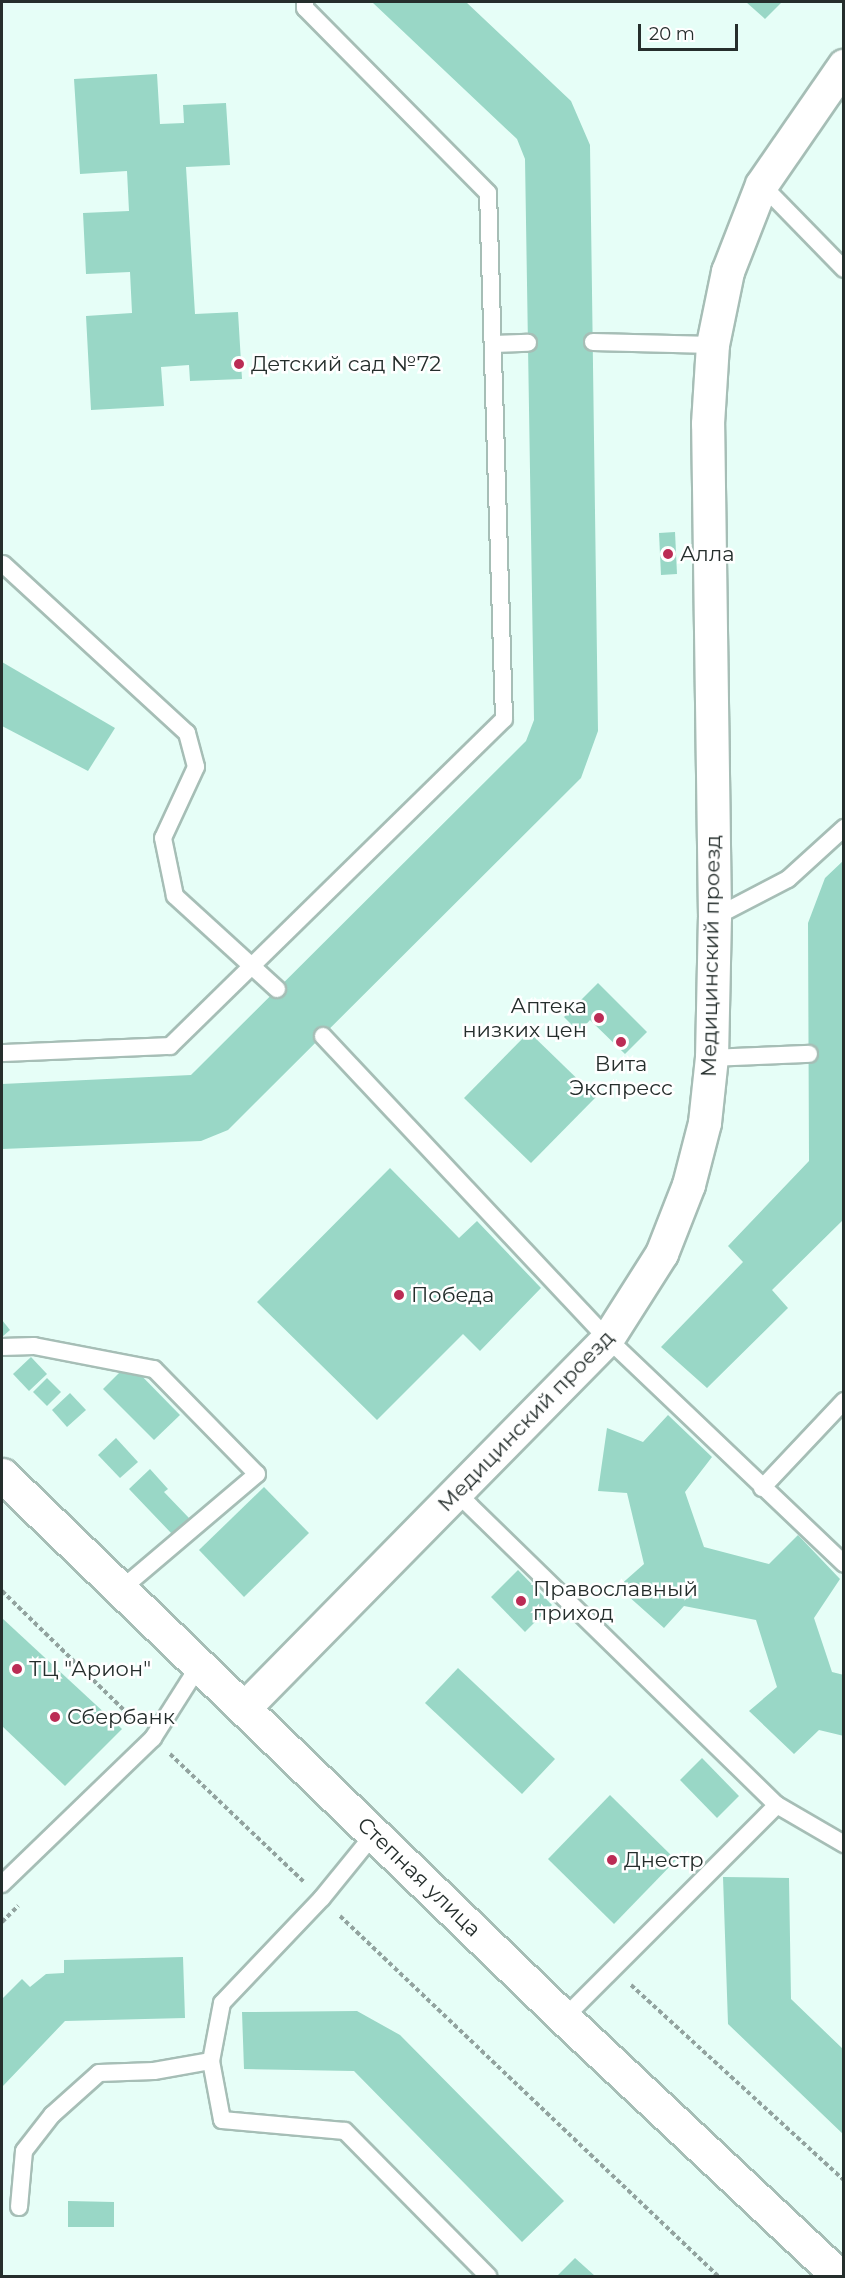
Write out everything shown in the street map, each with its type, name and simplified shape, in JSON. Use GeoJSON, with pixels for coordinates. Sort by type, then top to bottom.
{"type":"FeatureCollection","features":[{"type":"Feature","properties":{"kind":"street","name":"Медицинский проезд"},"geometry":{"type":"LineString","coordinates":[[245,1708],[608,1339],[662,1254],[689,1185],[705,1123],[712,1058],[715,917],[708,436],[713,345],[728,272],[762,184],[843,66]]}},
{"type":"Feature","properties":{"kind":"street","name":"Степная улица"},"geometry":{"type":"LineString","coordinates":[[2,1474],[564,2018],[839,2277]]}},
{"type":"Feature","properties":{"kind":"lane"},"geometry":{"type":"LineString","coordinates":[[2,1053],[170,1046],[255,966],[504,719],[488,193],[305,8],[305,2]]}},
{"type":"Feature","properties":{"kind":"lane"},"geometry":{"type":"LineString","coordinates":[[762,184],[843,269]]}},
{"type":"Feature","properties":{"kind":"lane"},"geometry":{"type":"LineString","coordinates":[[593,342],[713,345]]}},
{"type":"Feature","properties":{"kind":"lane"},"geometry":{"type":"LineString","coordinates":[[494,344],[528,343]]}},
{"type":"Feature","properties":{"kind":"lane"},"geometry":{"type":"LineString","coordinates":[[3,564],[186,733],[196,767],[163,838],[175,896],[255,966],[277,989]]}},
{"type":"Feature","properties":{"kind":"lane"},"geometry":{"type":"LineString","coordinates":[[715,917],[788,879],[843,828]]}},
{"type":"Feature","properties":{"kind":"lane"},"geometry":{"type":"LineString","coordinates":[[323,1036],[608,1339],[843,1564]]}},
{"type":"Feature","properties":{"kind":"lane"},"geometry":{"type":"LineString","coordinates":[[712,1058],[809,1054]]}},
{"type":"Feature","properties":{"kind":"lane"},"geometry":{"type":"LineString","coordinates":[[2,1347],[34,1346],[154,1369],[257,1474],[120,1590]]}},
{"type":"Feature","properties":{"kind":"lane"},"geometry":{"type":"LineString","coordinates":[[762,1488],[843,1401]]}},
{"type":"Feature","properties":{"kind":"lane"},"geometry":{"type":"LineString","coordinates":[[458,1494],[777,1805],[843,1844]]}},
{"type":"Feature","properties":{"kind":"lane"},"geometry":{"type":"LineString","coordinates":[[2,1884],[153,1738],[200,1664]]}},
{"type":"Feature","properties":{"kind":"lane"},"geometry":{"type":"LineString","coordinates":[[564,2018],[615,1970],[777,1805]]}},
{"type":"Feature","properties":{"kind":"lane"},"geometry":{"type":"LineString","coordinates":[[374,1834],[322,1898],[222,2003],[211,2061],[222,2120],[345,2131],[488,2277]]}},
{"type":"Feature","properties":{"kind":"lane"},"geometry":{"type":"LineString","coordinates":[[19,2207],[24,2151],[52,2115],[99,2073],[154,2071],[211,2061]]}},
{"type":"Feature","properties":{"kind":"path"},"geometry":{"type":"LineString","coordinates":[[2,1591],[717,2277]]}},
{"type":"Feature","properties":{"kind":"path"},"geometry":{"type":"LineString","coordinates":[[615,1970],[843,2180]]}},
{"type":"Feature","properties":{"kind":"building"},"geometry":{"type":"Polygon","coordinates":[[[372,2],[466,2],[571,101],[590,145],[598,731],[581,778],[228,1130],[201,1141],[2,1149],[2,1084],[191,1075],[526,741],[534,720],[525,159],[517,139],[372,2]]]}},
{"type":"Feature","properties":{"kind":"building"},"geometry":{"type":"Polygon","coordinates":[[[746,2],[782,2],[765,19],[746,2]]]}},
{"type":"Feature","properties":{"kind":"building"},"geometry":{"type":"Polygon","coordinates":[[[157,74],[160,124],[184,123],[183,105],[226,103],[230,165],[186,167],[195,314],[238,312],[242,379],[190,381],[189,365],[161,367],[164,406],[91,410],[86,316],[132,313],[130,272],[86,274],[83,213],[129,211],[127,171],[80,174],[74,79],[157,74]]]}},
{"type":"Feature","properties":{"kind":"building","name":"Алла"},"geometry":{"type":"Polygon","coordinates":[[[675,532],[677,574],[661,575],[659,533],[675,532]]]}},
{"type":"Feature","properties":{"kind":"building"},"geometry":{"type":"Polygon","coordinates":[[[2,662],[115,728],[88,771],[2,726],[2,662]]]}},
{"type":"Feature","properties":{"kind":"building"},"geometry":{"type":"Polygon","coordinates":[[[844,860],[844,1219],[772,1290],[788,1308],[707,1388],[661,1347],[743,1262],[728,1246],[809,1161],[808,923],[825,878],[844,860]]]}},
{"type":"Feature","properties":{"kind":"building","name":"Аптека низких цен"},"geometry":{"type":"Polygon","coordinates":[[[598,983],[647,1032],[625,1054],[590,1020],[579,1032],[564,1017],[598,983]]]}},
{"type":"Feature","properties":{"kind":"building"},"geometry":{"type":"Polygon","coordinates":[[[529,1032],[596,1097],[531,1163],[464,1098],[529,1032]]]}},
{"type":"Feature","properties":{"kind":"building","name":"Победа"},"geometry":{"type":"Polygon","coordinates":[[[390,1168],[459,1238],[477,1221],[541,1288],[480,1351],[463,1334],[377,1420],[257,1302],[390,1168]]]}},
{"type":"Feature","properties":{"kind":"building"},"geometry":{"type":"Polygon","coordinates":[[[2,1320],[10,1330],[2,1337],[2,1320]]]}},
{"type":"Feature","properties":{"kind":"building"},"geometry":{"type":"Polygon","coordinates":[[[31,1357],[47,1374],[29,1391],[13,1374],[31,1357]]]}},
{"type":"Feature","properties":{"kind":"building"},"geometry":{"type":"Polygon","coordinates":[[[129,1363],[180,1415],[154,1440],[103,1389],[129,1363]]]}},
{"type":"Feature","properties":{"kind":"building"},"geometry":{"type":"Polygon","coordinates":[[[47,1378],[61,1392],[47,1406],[33,1392],[47,1378]]]}},
{"type":"Feature","properties":{"kind":"building"},"geometry":{"type":"Polygon","coordinates":[[[70,1393],[86,1410],[67,1427],[52,1410],[70,1393]]]}},
{"type":"Feature","properties":{"kind":"building"},"geometry":{"type":"Polygon","coordinates":[[[668,1415],[712,1457],[685,1492],[704,1547],[769,1564],[798,1535],[840,1579],[814,1618],[832,1672],[844,1675],[844,1736],[819,1730],[794,1754],[749,1711],[777,1687],[756,1620],[684,1606],[664,1628],[618,1587],[644,1564],[627,1493],[598,1491],[607,1428],[643,1442],[668,1415]]]}},
{"type":"Feature","properties":{"kind":"building"},"geometry":{"type":"Polygon","coordinates":[[[116,1438],[138,1462],[120,1478],[98,1455],[116,1438]]]}},
{"type":"Feature","properties":{"kind":"building"},"geometry":{"type":"Polygon","coordinates":[[[150,1469],[168,1489],[164,1492],[189,1518],[172,1534],[129,1489],[150,1469]]]}},
{"type":"Feature","properties":{"kind":"building"},"geometry":{"type":"Polygon","coordinates":[[[264,1487],[309,1533],[244,1597],[199,1550],[264,1487]]]}},
{"type":"Feature","properties":{"kind":"building","name":"Православный приход"},"geometry":{"type":"Polygon","coordinates":[[[518,1570],[552,1605],[525,1632],[491,1597],[518,1570]]]}},
{"type":"Feature","properties":{"kind":"building","name":"Сбербанк"},"geometry":{"type":"Polygon","coordinates":[[[2,1618],[122,1729],[65,1786],[2,1726],[2,1618]]]}},
{"type":"Feature","properties":{"kind":"building"},"geometry":{"type":"Polygon","coordinates":[[[458,1668],[555,1759],[522,1794],[425,1703],[458,1668]]]}},
{"type":"Feature","properties":{"kind":"building"},"geometry":{"type":"Polygon","coordinates":[[[702,1758],[739,1796],[717,1818],[680,1780],[702,1758]]]}},
{"type":"Feature","properties":{"kind":"building","name":"Днестр"},"geometry":{"type":"Polygon","coordinates":[[[610,1795],[676,1860],[614,1924],[548,1859],[610,1795]]]}},
{"type":"Feature","properties":{"kind":"building"},"geometry":{"type":"Polygon","coordinates":[[[723,1877],[789,1878],[791,1999],[844,2050],[844,2135],[728,2024],[723,1877]]]}},
{"type":"Feature","properties":{"kind":"building"},"geometry":{"type":"Polygon","coordinates":[[[183,1957],[185,2018],[65,2021],[2,2087],[2,1999],[22,1979],[30,1987],[46,1974],[64,1973],[64,1960],[183,1957]]]}},
{"type":"Feature","properties":{"kind":"building"},"geometry":{"type":"Polygon","coordinates":[[[357,2011],[400,2035],[564,2201],[522,2242],[354,2071],[244,2069],[242,2012],[357,2011]]]}},
{"type":"Feature","properties":{"kind":"building"},"geometry":{"type":"Polygon","coordinates":[[[68,2201],[114,2202],[114,2227],[68,2227],[68,2201]]]}},
{"type":"Feature","properties":{"kind":"building"},"geometry":{"type":"Polygon","coordinates":[[[575,2258],[595,2276],[557,2276],[575,2258]]]}},
{"type":"Feature","properties":{"kind":"place","name":"Детский сад №72"},"geometry":{"type":"Point","coordinates":[239,364]}},
{"type":"Feature","properties":{"kind":"place","name":"Алла"},"geometry":{"type":"Point","coordinates":[668,554]}},
{"type":"Feature","properties":{"kind":"place","name":"Аптека низких цен"},"geometry":{"type":"Point","coordinates":[599,1018]}},
{"type":"Feature","properties":{"kind":"place","name":"Вита Экспресс"},"geometry":{"type":"Point","coordinates":[621,1042]}},
{"type":"Feature","properties":{"kind":"place","name":"Победа"},"geometry":{"type":"Point","coordinates":[399,1295]}},
{"type":"Feature","properties":{"kind":"place","name":"Православный приход"},"geometry":{"type":"Point","coordinates":[521,1601]}},
{"type":"Feature","properties":{"kind":"place","name":"ТЦ \"Арион\""},"geometry":{"type":"Point","coordinates":[17,1669]}},
{"type":"Feature","properties":{"kind":"place","name":"Сбербанк"},"geometry":{"type":"Point","coordinates":[55,1717]}},
{"type":"Feature","properties":{"kind":"place","name":"Днестр"},"geometry":{"type":"Point","coordinates":[612,1860]}}]}
